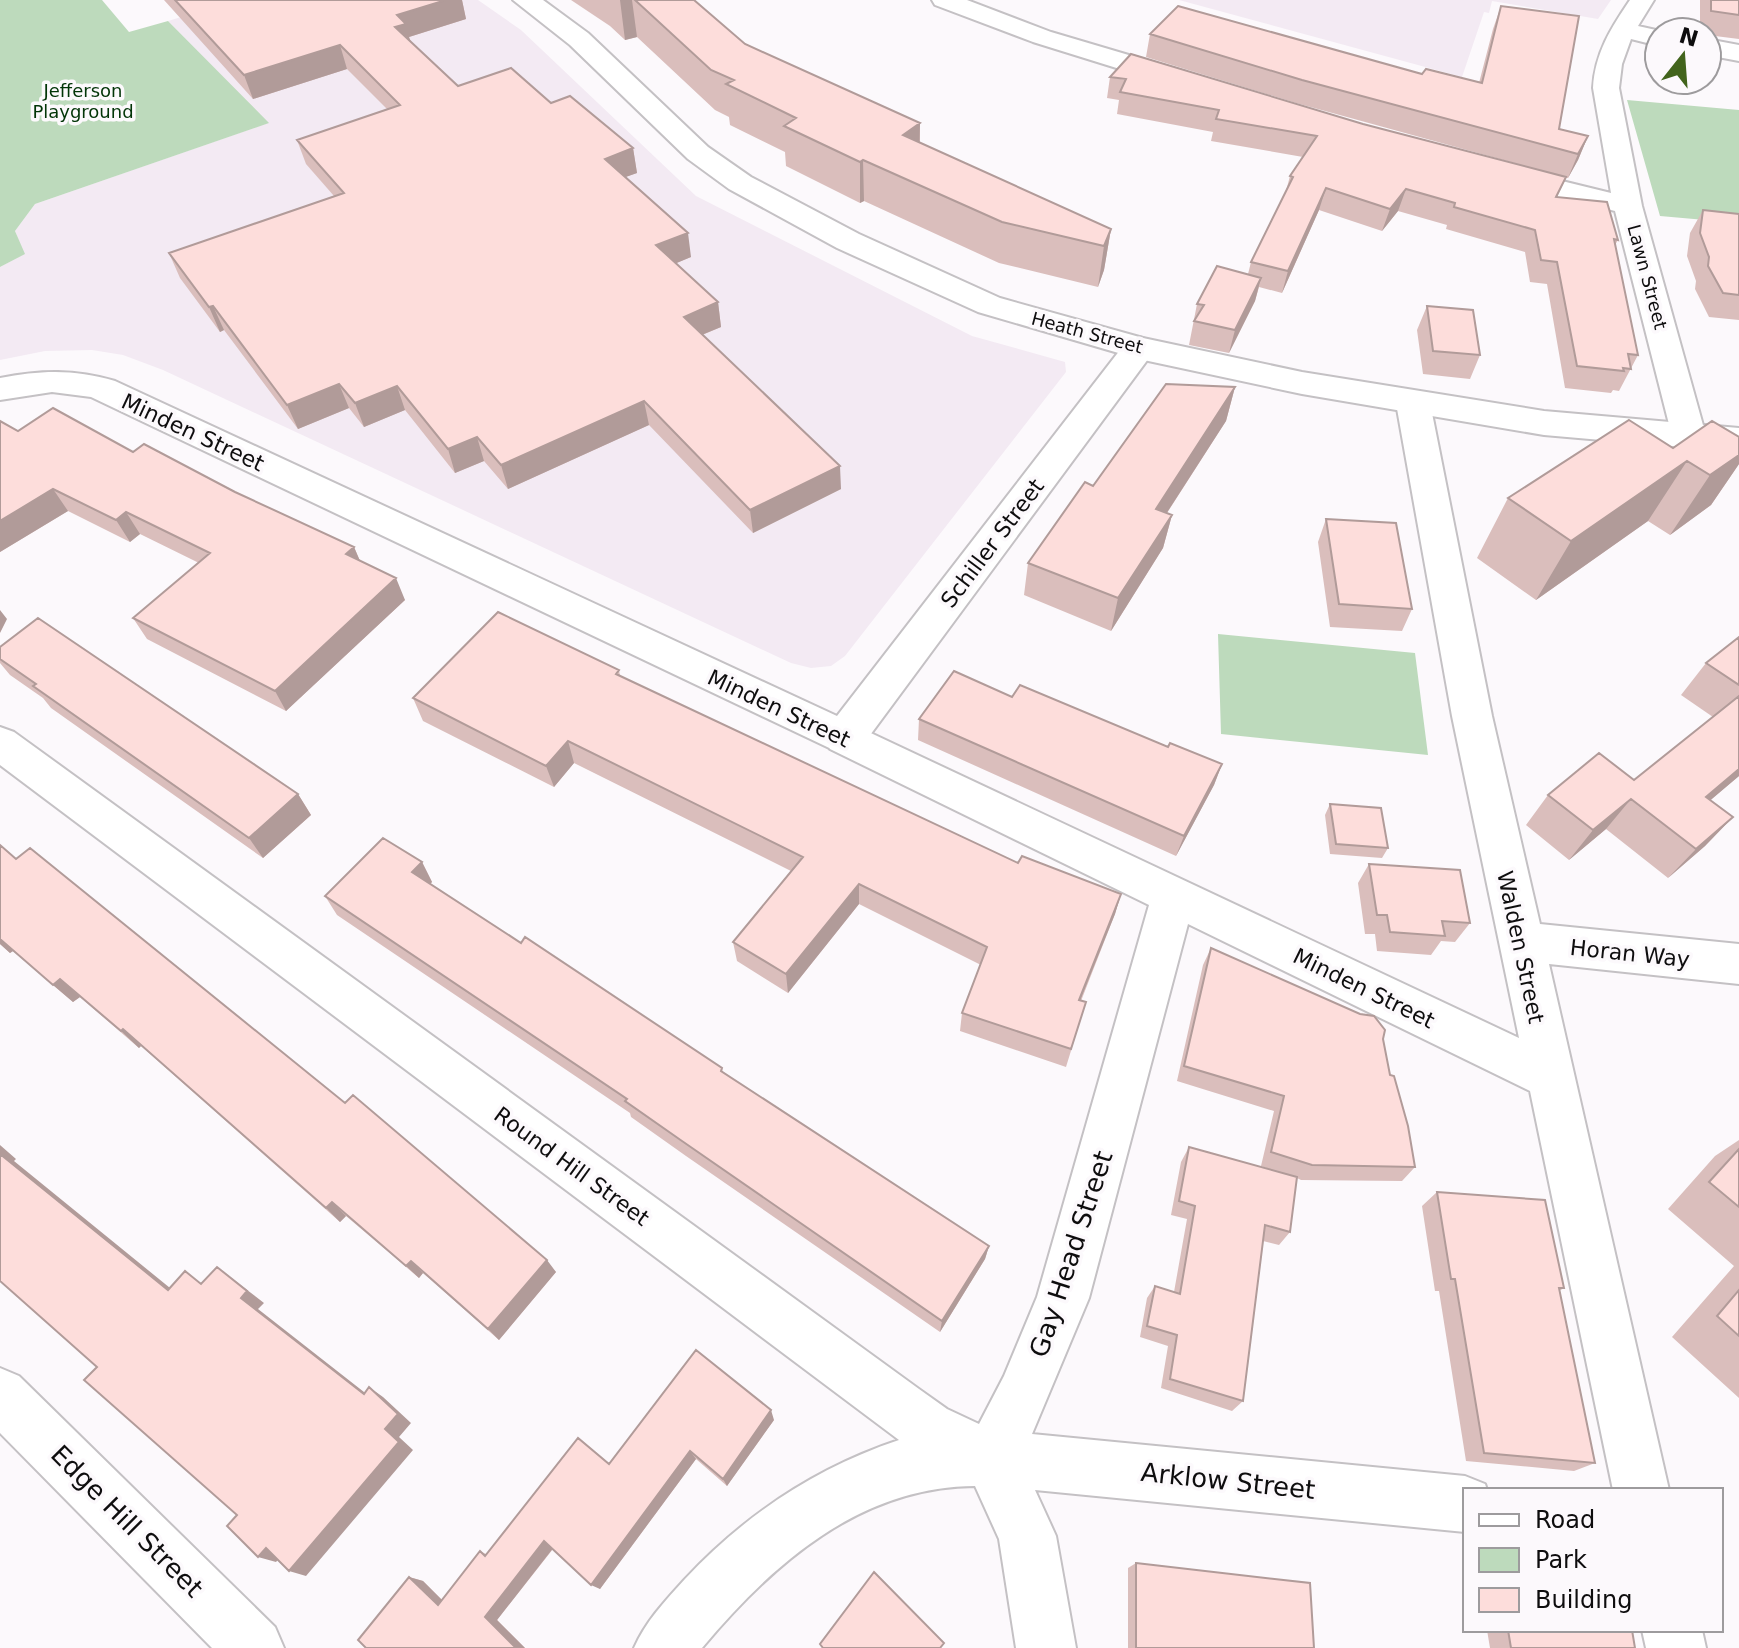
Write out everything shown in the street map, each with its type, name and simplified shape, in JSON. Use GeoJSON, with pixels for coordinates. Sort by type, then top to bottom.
{"type":"FeatureCollection","features":[{"type":"Feature","properties":{"kind":"main road","name":"Heath Street"},"geometry":{"type":"LineString","coordinates":[[526,0],[587,46],[698,153],[740,183],[904,268],[989,305],[1139,348],[1281,379],[1413,403],[1536,422],[1739,440]]}},
{"type":"Feature","properties":{"kind":"main road","name":"Schiller Street"},"geometry":{"type":"LineString","coordinates":[[844,738],[1139,348]]}},
{"type":"Feature","properties":{"kind":"main road","name":"Minden Street"},"geometry":{"type":"LineString","coordinates":[[0,389],[61,379],[103,389],[844,738]]}},
{"type":"Feature","properties":{"kind":"street"},"geometry":{"type":"LineString","coordinates":[[944,0],[1042,37],[1205,87]]}},
{"type":"Feature","properties":{"kind":"street"},"geometry":{"type":"LineString","coordinates":[[1628,206],[1606,88],[1606,68],[1622,30],[1642,0]]}},
{"type":"Feature","properties":{"kind":"street"},"geometry":{"type":"LineString","coordinates":[[1622,30],[1643,35]]}},
{"type":"Feature","properties":{"kind":"street","name":"Lawn Street"},"geometry":{"type":"LineString","coordinates":[[1477,167],[1628,206],[1689,436]]}},
{"type":"Feature","properties":{"kind":"street","name":"Walden Street"},"geometry":{"type":"LineString","coordinates":[[1413,403],[1472,716],[1641,1488]]}},
{"type":"Feature","properties":{"kind":"street","name":"Minden Street"},"geometry":{"type":"LineString","coordinates":[[844,738],[1549,1076]]}},
{"type":"Feature","properties":{"kind":"street","name":"Round Hill Street"},"geometry":{"type":"LineString","coordinates":[[0,743],[900,1408],[928,1428],[991,1458]]}},
{"type":"Feature","properties":{"kind":"street","name":"Gay Head Street"},"geometry":{"type":"LineString","coordinates":[[991,1458],[1023,1395],[1063,1298],[1173,896]]}},
{"type":"Feature","properties":{"kind":"street","name":"Horan Way"},"geometry":{"type":"LineString","coordinates":[[1520,942],[1739,964]]}},
{"type":"Feature","properties":{"kind":"street","name":"Edge Hill Street"},"geometry":{"type":"LineString","coordinates":[[0,1395],[254,1648]]}},
{"type":"Feature","properties":{"kind":"street"},"geometry":{"type":"LineString","coordinates":[[664,1648],[715,1589],[747,1559],[778,1534],[842,1492],[874,1476],[905,1466],[934,1460],[991,1458],[1027,1536],[1046,1648]]}},
{"type":"Feature","properties":{"kind":"street","name":"Arklow Street"},"geometry":{"type":"LineString","coordinates":[[991,1458],[1463,1504]]}},
{"type":"Feature","properties":{"kind":"shaded area"},"geometry":{"type":"Polygon","coordinates":[[[237,0],[478,0],[521,30],[696,196],[972,336],[1065,362],[1066,372],[845,656],[831,666],[811,668],[791,663],[163,370],[123,355],[92,350],[45,351],[0,360],[0,267],[24,254],[15,231],[35,204],[268,123],[168,21],[237,0]]]}},
{"type":"Feature","properties":{"kind":"shaded area"},"geometry":{"type":"Polygon","coordinates":[[[1179,0],[1611,0],[1598,19],[1492,1],[1489,13],[1484,12],[1462,77],[1179,0]]]}},
{"type":"Feature","properties":{"kind":"green space","name":"Jefferson Playground"},"geometry":{"type":"Polygon","coordinates":[[[0,0],[102,0],[129,32],[168,21],[269,123],[35,204],[15,231],[25,254],[0,267],[0,0]]]}},
{"type":"Feature","properties":{"kind":"green space"},"geometry":{"type":"Polygon","coordinates":[[[1627,100],[1739,110],[1739,223],[1660,216],[1627,100]]]}},
{"type":"Feature","properties":{"kind":"green space"},"geometry":{"type":"Polygon","coordinates":[[[1218,634],[1415,653],[1428,755],[1221,734],[1218,634]]]}},
{"type":"Feature","properties":{"kind":"building"},"geometry":{"type":"Polygon","coordinates":[[[175,0],[446,0],[397,15],[406,24],[395,27],[458,86],[511,68],[551,103],[570,96],[633,148],[605,159],[688,233],[656,245],[718,302],[684,317],[840,466],[750,510],[644,401],[501,465],[477,437],[448,449],[397,386],[355,403],[339,384],[287,405],[169,253],[344,193],[297,140],[400,105],[340,45],[244,75],[175,0]]]}},
{"type":"Feature","properties":{"kind":"building"},"geometry":{"type":"Polygon","coordinates":[[[635,0],[694,0],[745,44],[920,123],[903,135],[1111,229],[1104,246],[1002,222],[784,126],[796,118],[726,84],[734,80],[711,70],[635,0]]]}},
{"type":"Feature","properties":{"kind":"building"},"geometry":{"type":"Polygon","coordinates":[[[1711,0],[1739,0],[1739,15],[1711,11],[1711,0]]]}},
{"type":"Feature","properties":{"kind":"building"},"geometry":{"type":"Polygon","coordinates":[[[1178,6],[1422,74],[1426,69],[1482,83],[1501,6],[1579,16],[1559,129],[1588,136],[1578,154],[1302,80],[1150,34],[1178,6]]]}},
{"type":"Feature","properties":{"kind":"building"},"geometry":{"type":"Polygon","coordinates":[[[1131,54],[1363,124],[1566,177],[1556,197],[1607,202],[1618,240],[1614,239],[1638,355],[1628,354],[1631,369],[1577,366],[1557,262],[1541,260],[1535,230],[1454,207],[1455,203],[1406,189],[1390,209],[1326,188],[1288,271],[1251,262],[1293,177],[1290,176],[1317,136],[1216,119],[1219,110],[1120,92],[1126,79],[1110,77],[1131,54]]]}},
{"type":"Feature","properties":{"kind":"building"},"geometry":{"type":"Polygon","coordinates":[[[1703,210],[1739,214],[1739,295],[1723,293],[1708,266],[1709,257],[1700,233],[1703,210]]]}},
{"type":"Feature","properties":{"kind":"building"},"geometry":{"type":"Polygon","coordinates":[[[1217,266],[1261,278],[1235,330],[1194,321],[1204,305],[1197,304],[1217,266]]]}},
{"type":"Feature","properties":{"kind":"building"},"geometry":{"type":"Polygon","coordinates":[[[1427,306],[1473,310],[1480,355],[1433,351],[1427,306]]]}},
{"type":"Feature","properties":{"kind":"building"},"geometry":{"type":"Polygon","coordinates":[[[1166,384],[1235,387],[1156,509],[1172,515],[1118,598],[1028,563],[1085,482],[1093,486],[1166,384]]]}},
{"type":"Feature","properties":{"kind":"building"},"geometry":{"type":"Polygon","coordinates":[[[53,408],[133,452],[144,444],[235,492],[354,547],[346,554],[396,578],[275,691],[133,618],[210,553],[126,512],[116,520],[53,489],[0,521],[0,421],[18,431],[53,408]]]}},
{"type":"Feature","properties":{"kind":"building"},"geometry":{"type":"Polygon","coordinates":[[[1629,420],[1673,448],[1712,421],[1739,437],[1739,455],[1710,475],[1687,461],[1571,541],[1508,498],[1629,420]]]}},
{"type":"Feature","properties":{"kind":"building"},"geometry":{"type":"Polygon","coordinates":[[[1326,519],[1396,523],[1412,609],[1339,604],[1326,519]]]}},
{"type":"Feature","properties":{"kind":"building"},"geometry":{"type":"Polygon","coordinates":[[[498,612],[619,670],[616,674],[1018,863],[1022,856],[1121,894],[1079,1000],[1086,1002],[1071,1049],[962,1013],[987,947],[859,884],[786,974],[733,942],[803,857],[568,741],[546,766],[413,698],[498,612]]]}},
{"type":"Feature","properties":{"kind":"building"},"geometry":{"type":"Polygon","coordinates":[[[38,618],[298,794],[249,838],[33,686],[36,684],[0,659],[0,647],[38,618]]]}},
{"type":"Feature","properties":{"kind":"building"},"geometry":{"type":"Polygon","coordinates":[[[1739,637],[1739,685],[1706,663],[1739,637]]]}},
{"type":"Feature","properties":{"kind":"building"},"geometry":{"type":"Polygon","coordinates":[[[954,671],[1012,697],[1020,685],[1168,747],[1170,743],[1222,764],[1184,836],[919,719],[954,671]]]}},
{"type":"Feature","properties":{"kind":"building"},"geometry":{"type":"Polygon","coordinates":[[[1739,696],[1739,769],[1706,797],[1733,817],[1696,849],[1631,799],[1593,830],[1548,795],[1599,753],[1634,780],[1739,696]]]}},
{"type":"Feature","properties":{"kind":"building"},"geometry":{"type":"Polygon","coordinates":[[[1330,804],[1381,808],[1388,848],[1336,844],[1330,804]]]}},
{"type":"Feature","properties":{"kind":"building"},"geometry":{"type":"Polygon","coordinates":[[[383,838],[422,862],[412,872],[521,943],[525,937],[722,1068],[721,1071],[989,1246],[942,1321],[625,1101],[627,1099],[325,896],[383,838]]]}},
{"type":"Feature","properties":{"kind":"building"},"geometry":{"type":"Polygon","coordinates":[[[0,845],[16,859],[30,848],[345,1103],[353,1095],[547,1260],[488,1329],[411,1261],[406,1266],[332,1202],[326,1208],[123,1029],[121,1031],[60,979],[53,985],[0,939],[0,845]]]}},
{"type":"Feature","properties":{"kind":"building"},"geometry":{"type":"Polygon","coordinates":[[[1369,864],[1460,870],[1470,923],[1442,921],[1445,936],[1390,932],[1387,915],[1377,915],[1369,864]]]}},
{"type":"Feature","properties":{"kind":"building"},"geometry":{"type":"Polygon","coordinates":[[[1211,948],[1360,1014],[1374,1016],[1385,1030],[1383,1039],[1390,1075],[1394,1076],[1408,1126],[1415,1167],[1312,1165],[1271,1152],[1284,1096],[1184,1066],[1211,948]]]}},
{"type":"Feature","properties":{"kind":"building"},"geometry":{"type":"Polygon","coordinates":[[[1189,1147],[1297,1177],[1290,1232],[1265,1225],[1243,1401],[1170,1379],[1177,1335],[1147,1326],[1155,1286],[1180,1294],[1195,1206],[1179,1201],[1189,1147]]]}},
{"type":"Feature","properties":{"kind":"building"},"geometry":{"type":"Polygon","coordinates":[[[1739,1149],[1739,1207],[1709,1182],[1739,1149]]]}},
{"type":"Feature","properties":{"kind":"building"},"geometry":{"type":"Polygon","coordinates":[[[0,1154],[168,1290],[185,1271],[201,1284],[217,1267],[247,1291],[241,1298],[364,1394],[369,1387],[398,1414],[385,1429],[399,1442],[289,1571],[266,1548],[258,1557],[227,1526],[237,1515],[84,1380],[97,1367],[0,1281],[0,1154]]]}},
{"type":"Feature","properties":{"kind":"building"},"geometry":{"type":"Polygon","coordinates":[[[1437,1192],[1545,1200],[1564,1288],[1559,1288],[1595,1463],[1484,1453],[1437,1192]]]}},
{"type":"Feature","properties":{"kind":"building"},"geometry":{"type":"Polygon","coordinates":[[[1739,1290],[1739,1336],[1717,1316],[1739,1290]]]}},
{"type":"Feature","properties":{"kind":"building"},"geometry":{"type":"Polygon","coordinates":[[[696,1350],[771,1410],[723,1479],[690,1451],[591,1585],[544,1541],[485,1617],[516,1648],[366,1648],[358,1640],[409,1577],[438,1605],[480,1551],[485,1556],[578,1438],[609,1464],[696,1350]]]}},
{"type":"Feature","properties":{"kind":"building"},"geometry":{"type":"Polygon","coordinates":[[[1136,1563],[1310,1583],[1314,1648],[1136,1648],[1136,1563]]]}},
{"type":"Feature","properties":{"kind":"building"},"geometry":{"type":"Polygon","coordinates":[[[874,1572],[944,1643],[940,1648],[823,1648],[820,1644],[874,1572]]]}},
{"type":"Feature","properties":{"kind":"building"},"geometry":{"type":"Polygon","coordinates":[[[1508,1632],[1632,1632],[1635,1648],[1511,1648],[1508,1632]]]}}]}
